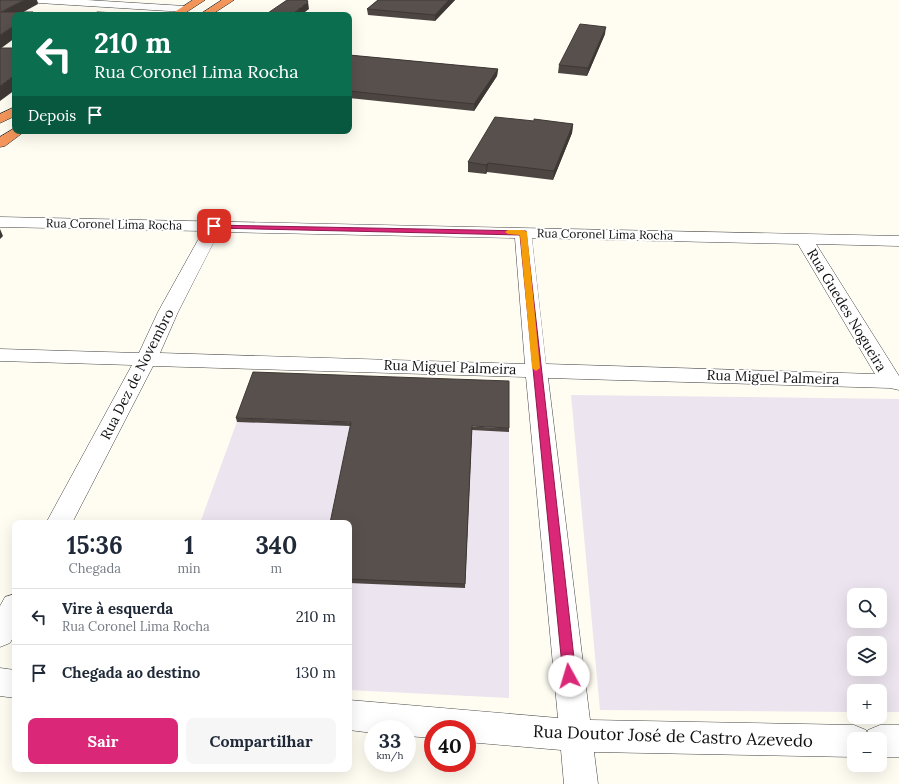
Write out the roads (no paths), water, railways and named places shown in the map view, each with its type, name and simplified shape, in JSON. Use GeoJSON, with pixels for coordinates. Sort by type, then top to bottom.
{"type":"FeatureCollection","features":[{"type":"Feature","properties":{"kind":"highway"},"geometry":{"type":"LineString","coordinates":[[180,12],[200,0]]}},
{"type":"Feature","properties":{"kind":"highway"},"geometry":{"type":"LineString","coordinates":[[209,12],[229,0]]}},
{"type":"Feature","properties":{"kind":"highway"},"geometry":{"type":"LineString","coordinates":[[0,119],[12,113]]}},
{"type":"Feature","properties":{"kind":"highway"},"geometry":{"type":"LineString","coordinates":[[0,143],[14,134]]}},
{"type":"Feature","properties":{"kind":"street"},"geometry":{"type":"LineString","coordinates":[[39,0],[185,9]]}},
{"type":"Feature","properties":{"kind":"street","name":"Rua Coronel Lima Rocha"},"geometry":{"type":"LineString","coordinates":[[0,222],[899,240]]}},
{"type":"Feature","properties":{"kind":"street","name":"Rua Dez de Novembro"},"geometry":{"type":"LineString","coordinates":[[61,520],[147,358],[168,312],[214,226]]}},
{"type":"Feature","properties":{"kind":"street"},"geometry":{"type":"LineString","coordinates":[[523,232],[536,370],[581,784]]}},
{"type":"Feature","properties":{"kind":"street","name":"Rua Guedes Nogueira"},"geometry":{"type":"LineString","coordinates":[[804,239],[893,378]]}},
{"type":"Feature","properties":{"kind":"street","name":"Rua Miguel Palmeira"},"geometry":{"type":"LineString","coordinates":[[0,355],[893,378]]}},
{"type":"Feature","properties":{"kind":"street"},"geometry":{"type":"LineString","coordinates":[[0,634],[12,612]]}},
{"type":"Feature","properties":{"kind":"street"},"geometry":{"type":"LineString","coordinates":[[0,682],[12,684]]}},
{"type":"Feature","properties":{"kind":"street","name":"Rua Doutor José de Castro Azevedo"},"geometry":{"type":"LineString","coordinates":[[352,715],[576,736],[847,741]]}},
{"type":"Feature","properties":{"kind":"street"},"geometry":{"type":"LineString","coordinates":[[887,741],[899,741]]}}]}
